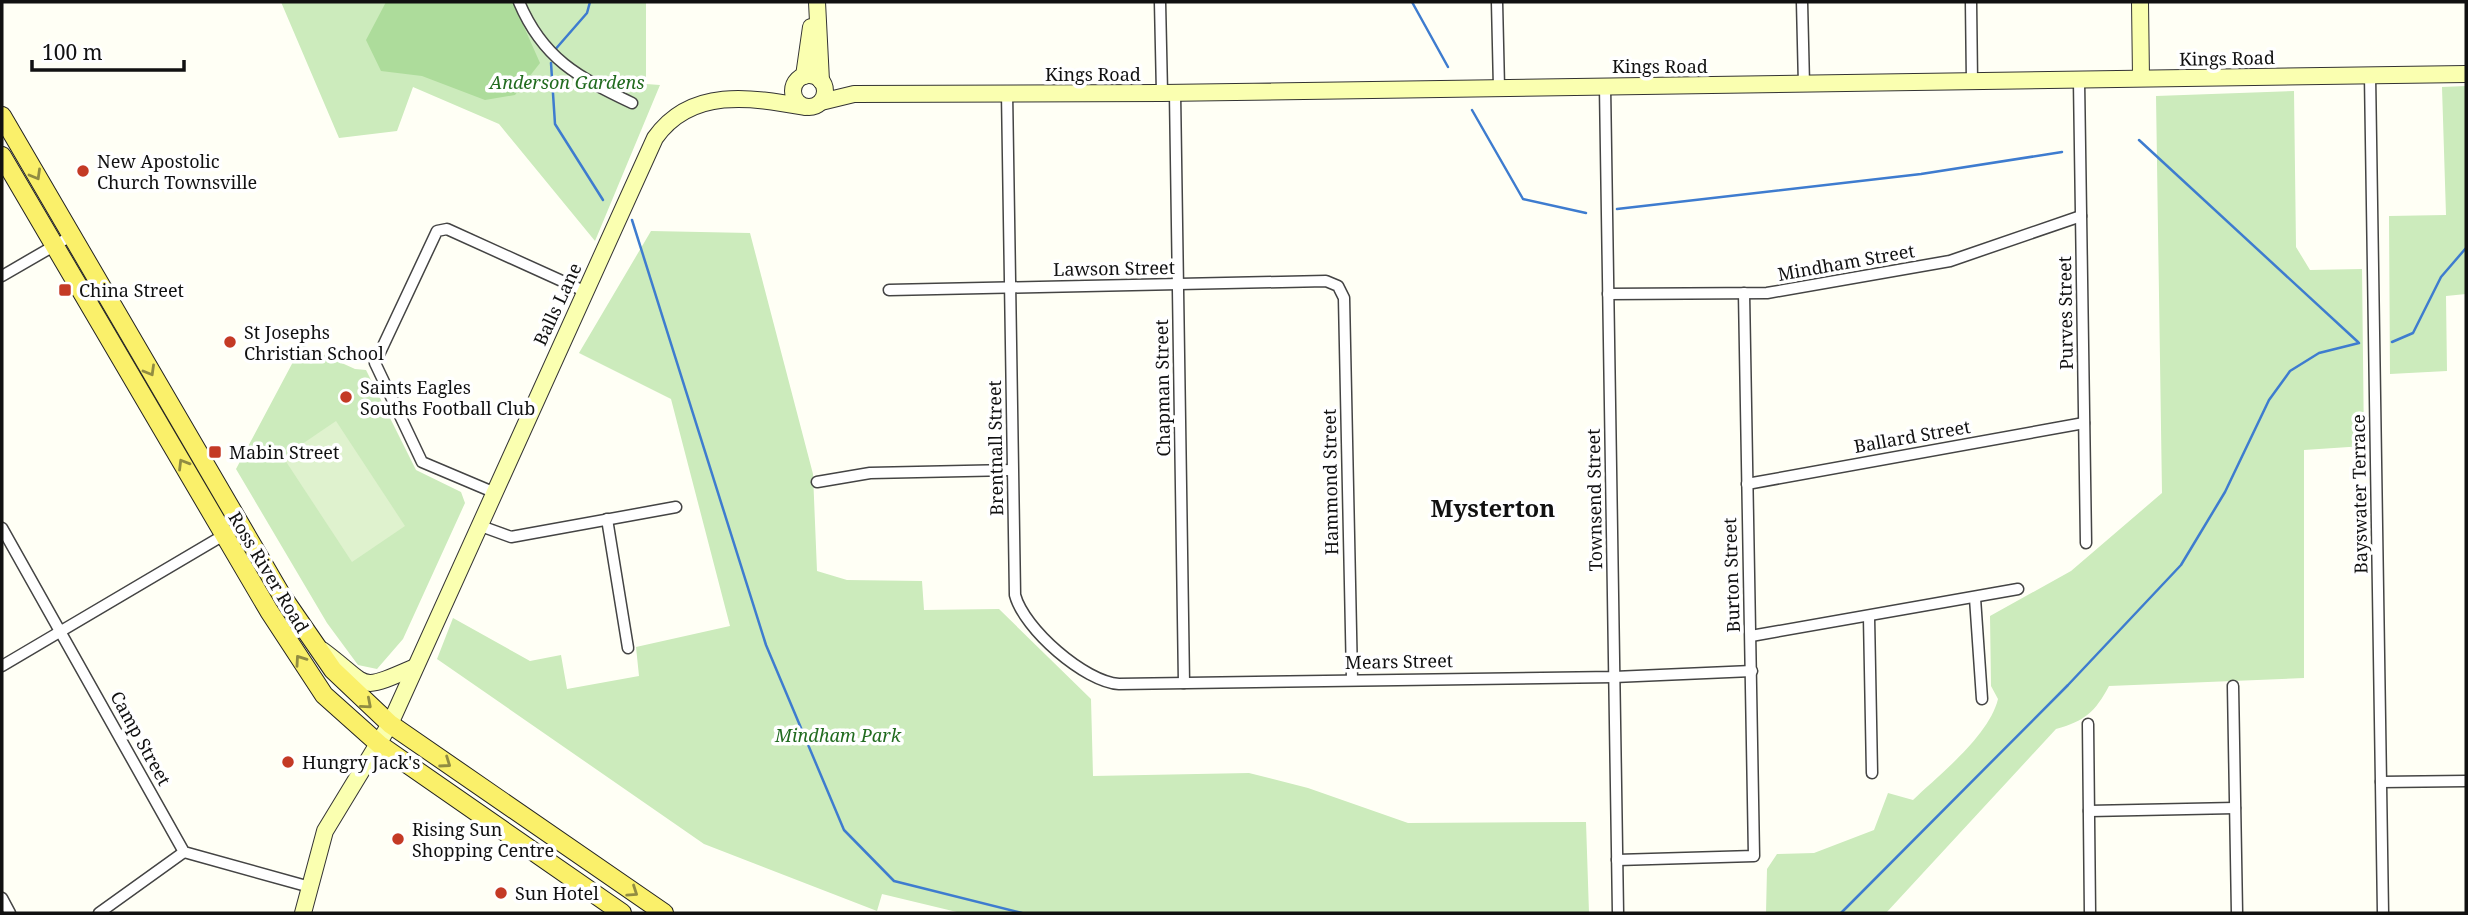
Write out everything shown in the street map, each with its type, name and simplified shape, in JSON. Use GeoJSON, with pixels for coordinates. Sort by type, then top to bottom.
{"type":"FeatureCollection","features":[{"type":"Feature","properties":{"kind":"main road"},"geometry":{"type":"LineString","coordinates":[[816,2],[822,83],[813,104],[794,96],[801,79],[816,2]]}},
{"type":"Feature","properties":{"kind":"main road"},"geometry":{"type":"LineString","coordinates":[[2140,2],[2141,78]]}},
{"type":"Feature","properties":{"kind":"main road","name":"Kings Road"},"geometry":{"type":"LineString","coordinates":[[813,104],[854,94],[1169,93],[2466,74]]}},
{"type":"Feature","properties":{"kind":"main road","name":"Kings Road"},"geometry":{"type":"LineString","coordinates":[[801,79],[854,94]]}},
{"type":"Feature","properties":{"kind":"main road","name":"Balls Lane"},"geometry":{"type":"LineString","coordinates":[[755,98],[801,79]]}},
{"type":"Feature","properties":{"kind":"main road","name":"Balls Lane"},"geometry":{"type":"LineString","coordinates":[[303,912],[328,824],[390,724],[655,138],[669,120],[693,104],[755,98],[813,104]]}},
{"type":"Feature","properties":{"kind":"main road","name":"Ross River Road"},"geometry":{"type":"LineString","coordinates":[[2,116],[233,530],[294,653],[324,695],[380,744],[622,913]]}},
{"type":"Feature","properties":{"kind":"main road","name":"Ross River Road"},"geometry":{"type":"LineString","coordinates":[[2,156],[54,246],[233,530],[314,644],[353,692],[390,724],[664,913]]}},
{"type":"Feature","properties":{"kind":"main road"},"geometry":{"type":"LineString","coordinates":[[314,644],[356,679],[368,684],[378,684],[415,667]]}},
{"type":"Feature","properties":{"kind":"street"},"geometry":{"type":"LineString","coordinates":[[519,2],[537,40],[551,54],[582,76],[632,103]]}},
{"type":"Feature","properties":{"kind":"street","name":"Chapman Street"},"geometry":{"type":"LineString","coordinates":[[1160,2],[1169,93],[1177,285],[1184,683]]}},
{"type":"Feature","properties":{"kind":"street"},"geometry":{"type":"LineString","coordinates":[[1497,2],[1499,88]]}},
{"type":"Feature","properties":{"kind":"street"},"geometry":{"type":"LineString","coordinates":[[1802,2],[1804,85]]}},
{"type":"Feature","properties":{"kind":"street"},"geometry":{"type":"LineString","coordinates":[[1971,2],[1972,82]]}},
{"type":"Feature","properties":{"kind":"street","name":"Bayswater Terrace"},"geometry":{"type":"LineString","coordinates":[[2370,75],[2383,913]]}},
{"type":"Feature","properties":{"kind":"street","name":"Purves Street"},"geometry":{"type":"LineString","coordinates":[[2079,81],[2085,543]]}},
{"type":"Feature","properties":{"kind":"street","name":"Townsend Street"},"geometry":{"type":"LineString","coordinates":[[1605,86],[1618,913]]}},
{"type":"Feature","properties":{"kind":"street","name":"Brentnall Street"},"geometry":{"type":"LineString","coordinates":[[1007,92],[1015,595],[1024,617],[1081,669],[1099,681],[1119,684],[1184,683]]}},
{"type":"Feature","properties":{"kind":"street","name":"Mindham Street"},"geometry":{"type":"LineString","coordinates":[[1608,294],[1767,293],[1950,261],[2081,216]]}},
{"type":"Feature","properties":{"kind":"street"},"geometry":{"type":"LineString","coordinates":[[493,492],[422,462],[375,363],[437,232],[447,229],[584,291]]}},
{"type":"Feature","properties":{"kind":"street"},"geometry":{"type":"LineString","coordinates":[[2,276],[71,236]]}},
{"type":"Feature","properties":{"kind":"street","name":"Lawson Street"},"geometry":{"type":"LineString","coordinates":[[890,290],[1326,281],[1338,286]]}},
{"type":"Feature","properties":{"kind":"street","name":"Hammond Street"},"geometry":{"type":"LineString","coordinates":[[1338,286],[1344,298],[1352,679]]}},
{"type":"Feature","properties":{"kind":"street","name":"Burton Street"},"geometry":{"type":"LineString","coordinates":[[1617,860],[1754,856],[1744,293]]}},
{"type":"Feature","properties":{"kind":"street","name":"Ballard Street"},"geometry":{"type":"LineString","coordinates":[[1746,484],[2084,423]]}},
{"type":"Feature","properties":{"kind":"street"},"geometry":{"type":"LineString","coordinates":[[817,482],[870,473],[1012,470]]}},
{"type":"Feature","properties":{"kind":"street"},"geometry":{"type":"LineString","coordinates":[[478,525],[511,537],[676,507]]}},
{"type":"Feature","properties":{"kind":"street"},"geometry":{"type":"LineString","coordinates":[[607,519],[628,648]]}},
{"type":"Feature","properties":{"kind":"street","name":"Camp Street"},"geometry":{"type":"LineString","coordinates":[[2,528],[184,852]]}},
{"type":"Feature","properties":{"kind":"street"},"geometry":{"type":"LineString","coordinates":[[2,666],[233,530]]}},
{"type":"Feature","properties":{"kind":"street"},"geometry":{"type":"LineString","coordinates":[[1751,636],[2018,589]]}},
{"type":"Feature","properties":{"kind":"street"},"geometry":{"type":"LineString","coordinates":[[1975,598],[1982,699]]}},
{"type":"Feature","properties":{"kind":"street"},"geometry":{"type":"LineString","coordinates":[[1870,617],[1871,773]]}},
{"type":"Feature","properties":{"kind":"street","name":"Mears Street"},"geometry":{"type":"LineString","coordinates":[[1184,683],[1614,677],[1752,671]]}},
{"type":"Feature","properties":{"kind":"street"},"geometry":{"type":"LineString","coordinates":[[2233,685],[2237,913]]}},
{"type":"Feature","properties":{"kind":"street"},"geometry":{"type":"LineString","coordinates":[[2088,724],[2090,913]]}},
{"type":"Feature","properties":{"kind":"street"},"geometry":{"type":"LineString","coordinates":[[2381,782],[2466,781]]}},
{"type":"Feature","properties":{"kind":"street"},"geometry":{"type":"LineString","coordinates":[[2089,811],[2235,808]]}},
{"type":"Feature","properties":{"kind":"street"},"geometry":{"type":"LineString","coordinates":[[99,913],[184,852],[310,887]]}},
{"type":"Feature","properties":{"kind":"street"},"geometry":{"type":"LineString","coordinates":[[2,898],[10,913]]}},
{"type":"Feature","properties":{"kind":"green space","name":"Anderson Gardens"},"geometry":{"type":"Polygon","coordinates":[[[281,2],[646,2],[646,84],[660,85],[595,241],[499,124],[413,87],[397,131],[339,138],[281,2]]]}},
{"type":"Feature","properties":{"kind":"green space"},"geometry":{"type":"Polygon","coordinates":[[[386,2],[513,2],[540,63],[515,95],[485,100],[422,76],[381,71],[366,40],[386,2]]]}},
{"type":"Feature","properties":{"kind":"green space"},"geometry":{"type":"Polygon","coordinates":[[[2466,86],[2466,294],[2446,296],[2447,371],[2390,374],[2389,216],[2446,215],[2442,87],[2466,86]]]}},
{"type":"Feature","properties":{"kind":"green space"},"geometry":{"type":"Polygon","coordinates":[[[2294,91],[2296,247],[2310,270],[2362,269],[2364,446],[2304,450],[2304,678],[2109,686],[2099,703],[2082,719],[2056,729],[1886,913],[1766,913],[1767,869],[1777,854],[1814,853],[1874,830],[1888,793],[1913,800],[1962,754],[1985,727],[1998,699],[1991,686],[1990,616],[2071,571],[2162,493],[2156,96],[2294,91]]]}},
{"type":"Feature","properties":{"kind":"green space","name":"Mindham Park"},"geometry":{"type":"Polygon","coordinates":[[[651,231],[750,233],[813,474],[817,571],[847,580],[922,581],[924,610],[999,609],[1091,699],[1093,776],[1249,773],[1308,788],[1408,823],[1586,822],[1589,913],[961,913],[882,894],[877,911],[704,844],[437,659],[453,618],[530,661],[561,655],[567,689],[639,676],[636,647],[730,626],[671,399],[579,353],[651,231]]]}},
{"type":"Feature","properties":{"kind":"green space"},"geometry":{"type":"Polygon","coordinates":[[[302,345],[355,369],[366,370],[416,470],[461,492],[465,503],[403,639],[377,669],[358,665],[327,623],[236,469],[302,345]]]}},
{"type":"Feature","properties":{"kind":"green space"},"geometry":{"type":"Polygon","coordinates":[[[336,421],[405,526],[352,562],[283,457],[336,421]]]}},
{"type":"Feature","properties":{"kind":"waterway"},"geometry":{"type":"LineString","coordinates":[[553,52],[587,13],[590,2]]}},
{"type":"Feature","properties":{"kind":"waterway"},"geometry":{"type":"LineString","coordinates":[[1412,2],[1448,67]]}},
{"type":"Feature","properties":{"kind":"waterway"},"geometry":{"type":"LineString","coordinates":[[551,63],[555,124],[603,200]]}},
{"type":"Feature","properties":{"kind":"waterway"},"geometry":{"type":"LineString","coordinates":[[1472,110],[1523,199],[1586,213]]}},
{"type":"Feature","properties":{"kind":"waterway"},"geometry":{"type":"LineString","coordinates":[[2139,140],[2358,342]]}},
{"type":"Feature","properties":{"kind":"waterway"},"geometry":{"type":"LineString","coordinates":[[1617,209],[1921,174],[2062,152]]}},
{"type":"Feature","properties":{"kind":"waterway"},"geometry":{"type":"LineString","coordinates":[[632,220],[766,645],[844,830],[894,881],[1022,913]]}},
{"type":"Feature","properties":{"kind":"waterway"},"geometry":{"type":"LineString","coordinates":[[2392,342],[2413,333],[2441,277],[2466,248]]}},
{"type":"Feature","properties":{"kind":"waterway"},"geometry":{"type":"LineString","coordinates":[[1841,913],[2068,685],[2181,565],[2225,492],[2269,400],[2290,371],[2319,353],[2359,343]]}},
{"type":"Feature","properties":{"kind":"place","name":"New Apostolic Church Townsville"},"geometry":{"type":"Point","coordinates":[83,171]}},
{"type":"Feature","properties":{"kind":"place","name":"China Street"},"geometry":{"type":"Point","coordinates":[65,290]}},
{"type":"Feature","properties":{"kind":"place","name":"St Josephs Christian School"},"geometry":{"type":"Point","coordinates":[230,342]}},
{"type":"Feature","properties":{"kind":"place","name":"Saints Eagles Souths Football Club"},"geometry":{"type":"Point","coordinates":[346,397]}},
{"type":"Feature","properties":{"kind":"place","name":"Mabin Street"},"geometry":{"type":"Point","coordinates":[215,452]}},
{"type":"Feature","properties":{"kind":"place","name":"Hungry Jack's"},"geometry":{"type":"Point","coordinates":[288,762]}},
{"type":"Feature","properties":{"kind":"place","name":"Rising Sun Shopping Centre"},"geometry":{"type":"Point","coordinates":[398,839]}},
{"type":"Feature","properties":{"kind":"place","name":"Sun Hotel"},"geometry":{"type":"Point","coordinates":[501,893]}},
{"type":"Feature","properties":{"kind":"district","name":"Mysterton"},"geometry":{"type":"Point","coordinates":[1493,507]}}]}
